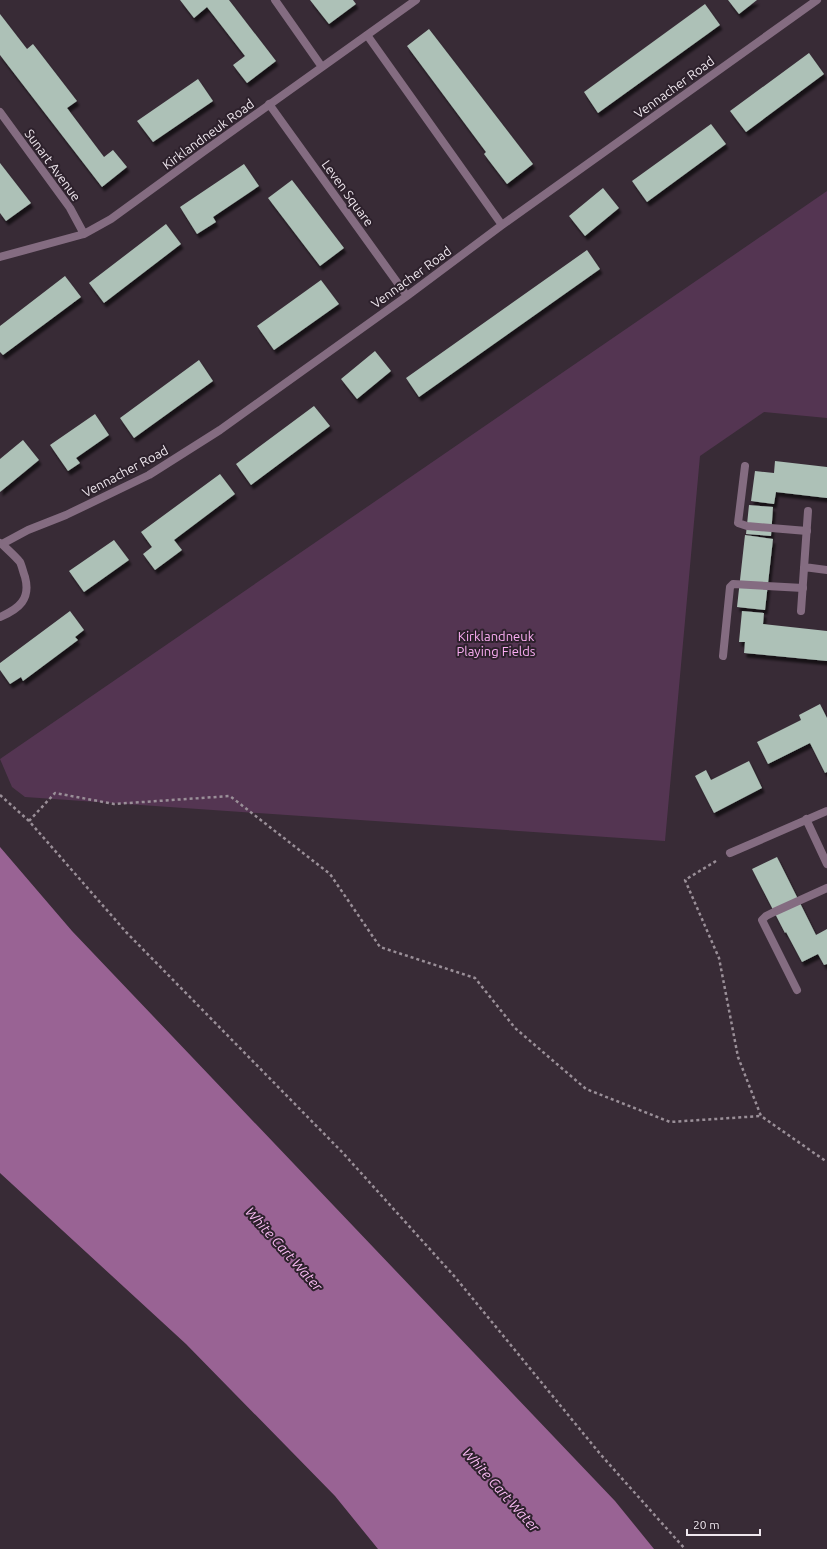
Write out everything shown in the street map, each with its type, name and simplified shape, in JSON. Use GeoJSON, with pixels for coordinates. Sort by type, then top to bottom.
{"type":"FeatureCollection","features":[{"type":"Feature","properties":{"kind":"street"},"geometry":{"type":"LineString","coordinates":[[275,0],[322,67]]}},
{"type":"Feature","properties":{"kind":"street","name":"Kirklandneuk Road"},"geometry":{"type":"LineString","coordinates":[[0,257],[84,234],[111,219],[416,0]]}},
{"type":"Feature","properties":{"kind":"street","name":"Vennacher Road"},"geometry":{"type":"LineString","coordinates":[[0,617],[12,612],[21,604],[26,597],[27,585],[20,563],[1,544],[28,530],[66,515],[149,475],[220,430],[407,296],[502,225],[817,0]]}},
{"type":"Feature","properties":{"kind":"street"},"geometry":{"type":"LineString","coordinates":[[367,35],[502,225]]}},
{"type":"Feature","properties":{"kind":"street","name":"Leven Square"},"geometry":{"type":"LineString","coordinates":[[270,104],[407,296]]}},
{"type":"Feature","properties":{"kind":"street","name":"Sunart Avenue"},"geometry":{"type":"LineString","coordinates":[[0,112],[70,208],[84,234]]}},
{"type":"Feature","properties":{"kind":"street"},"geometry":{"type":"LineString","coordinates":[[745,466],[738,523],[747,526],[807,531]]}},
{"type":"Feature","properties":{"kind":"street"},"geometry":{"type":"LineString","coordinates":[[801,611],[808,511]]}},
{"type":"Feature","properties":{"kind":"street"},"geometry":{"type":"LineString","coordinates":[[804,567],[827,570]]}},
{"type":"Feature","properties":{"kind":"street"},"geometry":{"type":"LineString","coordinates":[[723,656],[730,587],[733,584],[803,588]]}},
{"type":"Feature","properties":{"kind":"street"},"geometry":{"type":"LineString","coordinates":[[730,853],[827,811]]}},
{"type":"Feature","properties":{"kind":"street"},"geometry":{"type":"LineString","coordinates":[[806,819],[827,864]]}},
{"type":"Feature","properties":{"kind":"street"},"geometry":{"type":"LineString","coordinates":[[797,990],[762,920],[770,914],[827,888]]}},
{"type":"Feature","properties":{"kind":"path"},"geometry":{"type":"LineString","coordinates":[[29,821],[55,793],[114,804],[230,796],[330,874],[380,947],[475,978],[515,1028],[586,1089],[670,1122],[761,1116]]}},
{"type":"Feature","properties":{"kind":"path"},"geometry":{"type":"LineString","coordinates":[[0,794],[29,821],[126,932],[344,1153],[439,1259],[601,1455],[685,1549]]}},
{"type":"Feature","properties":{"kind":"path"},"geometry":{"type":"LineString","coordinates":[[730,853],[685,880],[719,958],[738,1057],[761,1116],[827,1162]]}},
{"type":"Feature","properties":{"kind":"green space","name":"Kirklandneuk Playing Fields"},"geometry":{"type":"Polygon","coordinates":[[[827,191],[827,418],[764,412],[700,456],[665,841],[25,797],[12,787],[0,759],[827,191]]]}},
{"type":"Feature","properties":{"kind":"water","name":"White Cart Water"},"geometry":{"type":"Polygon","coordinates":[[[0,847],[72,931],[615,1501],[654,1549],[378,1549],[335,1496],[186,1344],[0,1173],[0,847]]]}},
{"type":"Feature","properties":{"kind":"building"},"geometry":{"type":"Polygon","coordinates":[[[180,0],[229,0],[276,61],[247,83],[233,65],[245,56],[207,7],[194,18],[180,0]]]}},
{"type":"Feature","properties":{"kind":"building"},"geometry":{"type":"Polygon","coordinates":[[[310,0],[353,0],[356,4],[329,24],[310,0]]]}},
{"type":"Feature","properties":{"kind":"building"},"geometry":{"type":"Polygon","coordinates":[[[728,0],[757,0],[739,14],[728,0]]]}},
{"type":"Feature","properties":{"kind":"building"},"geometry":{"type":"Polygon","coordinates":[[[705,4],[720,25],[598,113],[584,92],[705,4]]]}},
{"type":"Feature","properties":{"kind":"building"},"geometry":{"type":"Polygon","coordinates":[[[0,14],[27,49],[33,44],[77,101],[67,108],[104,157],[113,150],[127,167],[102,187],[0,55],[0,14]]]}},
{"type":"Feature","properties":{"kind":"building"},"geometry":{"type":"Polygon","coordinates":[[[429,29],[533,164],[507,184],[484,154],[486,152],[407,46],[429,29]]]}},
{"type":"Feature","properties":{"kind":"building"},"geometry":{"type":"Polygon","coordinates":[[[809,53],[824,74],[746,132],[730,111],[809,53]]]}},
{"type":"Feature","properties":{"kind":"building"},"geometry":{"type":"Polygon","coordinates":[[[198,79],[213,101],[153,142],[137,121],[198,79]]]}},
{"type":"Feature","properties":{"kind":"building"},"geometry":{"type":"Polygon","coordinates":[[[711,124],[726,144],[647,202],[632,181],[711,124]]]}},
{"type":"Feature","properties":{"kind":"building"},"geometry":{"type":"Polygon","coordinates":[[[0,163],[31,203],[6,221],[0,213],[0,163]]]}},
{"type":"Feature","properties":{"kind":"building"},"geometry":{"type":"Polygon","coordinates":[[[244,164],[259,186],[213,217],[216,222],[197,234],[180,207],[244,164]]]}},
{"type":"Feature","properties":{"kind":"building"},"geometry":{"type":"Polygon","coordinates":[[[292,180],[344,248],[320,266],[268,198],[292,180]]]}},
{"type":"Feature","properties":{"kind":"building"},"geometry":{"type":"Polygon","coordinates":[[[603,188],[619,208],[585,236],[569,216],[603,188]]]}},
{"type":"Feature","properties":{"kind":"building"},"geometry":{"type":"Polygon","coordinates":[[[166,224],[181,244],[104,303],[89,283],[166,224]]]}},
{"type":"Feature","properties":{"kind":"building"},"geometry":{"type":"Polygon","coordinates":[[[587,250],[600,269],[419,397],[406,378],[587,250]]]}},
{"type":"Feature","properties":{"kind":"building"},"geometry":{"type":"Polygon","coordinates":[[[65,276],[81,297],[3,355],[0,352],[0,326],[65,276]]]}},
{"type":"Feature","properties":{"kind":"building"},"geometry":{"type":"Polygon","coordinates":[[[321,280],[339,304],[274,350],[257,326],[321,280]]]}},
{"type":"Feature","properties":{"kind":"building"},"geometry":{"type":"Polygon","coordinates":[[[375,351],[391,371],[357,399],[341,379],[375,351]]]}},
{"type":"Feature","properties":{"kind":"building"},"geometry":{"type":"Polygon","coordinates":[[[199,360],[213,381],[134,438],[120,418],[199,360]]]}},
{"type":"Feature","properties":{"kind":"building"},"geometry":{"type":"Polygon","coordinates":[[[314,406],[330,426],[251,485],[236,464],[314,406]]]}},
{"type":"Feature","properties":{"kind":"building"},"geometry":{"type":"Polygon","coordinates":[[[95,414],[109,435],[76,458],[80,463],[68,471],[50,445],[95,414]]]}},
{"type":"Feature","properties":{"kind":"building"},"geometry":{"type":"Polygon","coordinates":[[[23,440],[39,460],[0,492],[0,459],[23,440]]]}},
{"type":"Feature","properties":{"kind":"building"},"geometry":{"type":"Polygon","coordinates":[[[775,461],[827,467],[827,498],[776,492],[774,504],[751,501],[755,471],[774,473],[775,461]]]}},
{"type":"Feature","properties":{"kind":"building"},"geometry":{"type":"Polygon","coordinates":[[[220,474],[235,494],[174,540],[182,550],[155,570],[143,554],[152,547],[141,532],[220,474]]]}},
{"type":"Feature","properties":{"kind":"building"},"geometry":{"type":"Polygon","coordinates":[[[749,505],[773,507],[771,536],[746,534],[749,505]]]}},
{"type":"Feature","properties":{"kind":"building"},"geometry":{"type":"Polygon","coordinates":[[[745,535],[773,539],[765,610],[737,607],[745,535]]]}},
{"type":"Feature","properties":{"kind":"building"},"geometry":{"type":"Polygon","coordinates":[[[114,540],[129,560],[84,592],[69,571],[114,540]]]}},
{"type":"Feature","properties":{"kind":"building"},"geometry":{"type":"Polygon","coordinates":[[[70,611],[84,630],[75,637],[78,640],[23,681],[21,677],[10,684],[0,670],[0,663],[70,611]]]}},
{"type":"Feature","properties":{"kind":"building"},"geometry":{"type":"Polygon","coordinates":[[[742,611],[764,613],[763,624],[827,631],[827,661],[744,653],[745,642],[739,642],[742,611]]]}},
{"type":"Feature","properties":{"kind":"building"},"geometry":{"type":"Polygon","coordinates":[[[820,704],[827,718],[827,772],[825,773],[810,743],[768,764],[757,742],[801,720],[799,715],[820,704]]]}},
{"type":"Feature","properties":{"kind":"building"},"geometry":{"type":"Polygon","coordinates":[[[749,761],[762,788],[714,813],[695,776],[706,770],[711,780],[749,761]]]}},
{"type":"Feature","properties":{"kind":"building"},"geometry":{"type":"Polygon","coordinates":[[[777,857],[816,935],[827,929],[827,964],[824,965],[818,954],[802,962],[786,932],[785,933],[752,869],[777,857]]]}}]}
